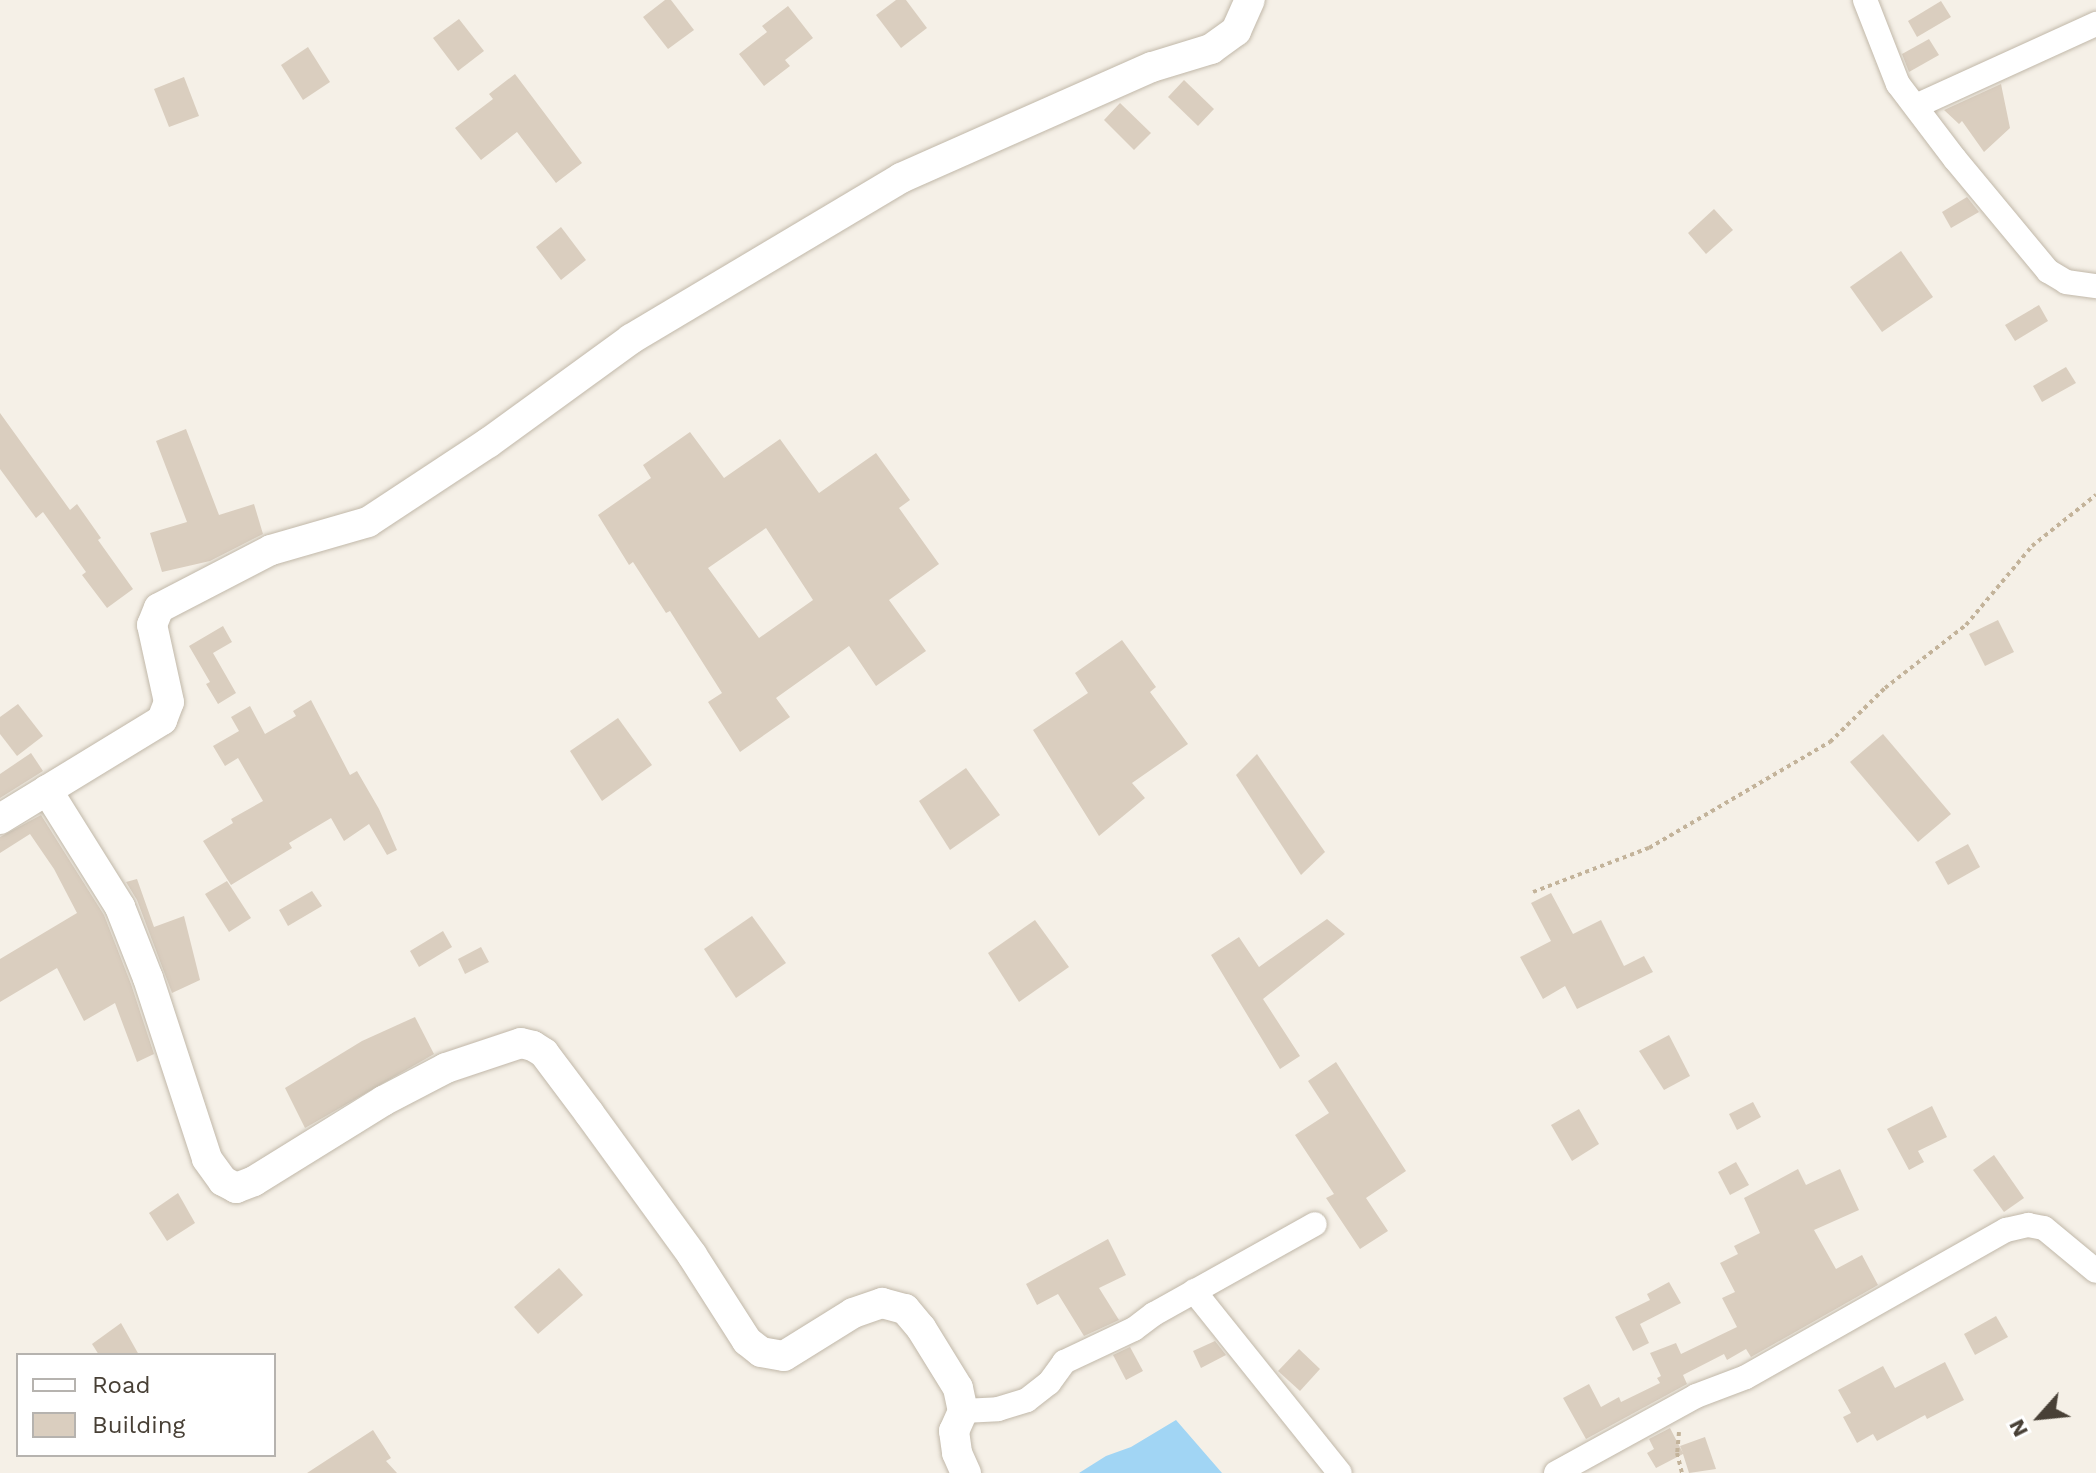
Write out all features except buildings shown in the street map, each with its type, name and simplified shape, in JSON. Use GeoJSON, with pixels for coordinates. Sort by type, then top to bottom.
{"type":"FeatureCollection","features":[{"type":"Feature","properties":{"kind":"street"},"geometry":{"type":"LineString","coordinates":[[0,819],[162,720],[169,702],[152,625],[159,608],[271,550],[368,522],[488,443],[631,339],[888,186],[1152,67],[1211,49],[1236,31],[1250,0]]}},
{"type":"Feature","properties":{"kind":"street"},"geometry":{"type":"LineString","coordinates":[[1865,0],[1889,68],[2048,271],[2066,282],[2096,286]]}},
{"type":"Feature","properties":{"kind":"street"},"geometry":{"type":"LineString","coordinates":[[1916,106],[2096,24]]}},
{"type":"Feature","properties":{"kind":"street"},"geometry":{"type":"LineString","coordinates":[[47,790],[120,907],[148,978],[207,1159],[223,1181],[236,1188],[254,1181],[383,1101],[446,1068],[521,1043],[533,1046],[544,1053],[655,1203],[747,1341],[761,1352],[784,1356],[853,1313],[882,1303],[905,1309],[921,1328],[958,1388],[963,1411],[954,1431],[957,1453],[966,1473]]}},
{"type":"Feature","properties":{"kind":"street"},"geometry":{"type":"LineString","coordinates":[[963,1411],[998,1409],[1027,1400],[1049,1383],[1064,1362],[1134,1329],[1194,1291],[1315,1224]]}},
{"type":"Feature","properties":{"kind":"street"},"geometry":{"type":"LineString","coordinates":[[1561,1472],[1620,1435],[1696,1396],[1746,1377],[2006,1230],[2028,1225],[2044,1228],[2096,1271]]}},
{"type":"Feature","properties":{"kind":"street"},"geometry":{"type":"LineString","coordinates":[[1194,1291],[1340,1473]]}},
{"type":"Feature","properties":{"kind":"path"},"geometry":{"type":"LineString","coordinates":[[1533,892],[1649,848],[1830,742],[1885,688],[1966,625],[2032,546],[2096,495]]}},
{"type":"Feature","properties":{"kind":"path"},"geometry":{"type":"LineString","coordinates":[[1682,1473],[1677,1453],[1679,1430],[1696,1396]]}},
{"type":"Feature","properties":{"kind":"water"},"geometry":{"type":"Polygon","coordinates":[[[1176,1420],[1222,1473],[1079,1473],[1106,1456],[1131,1447],[1176,1420]]]}}]}
